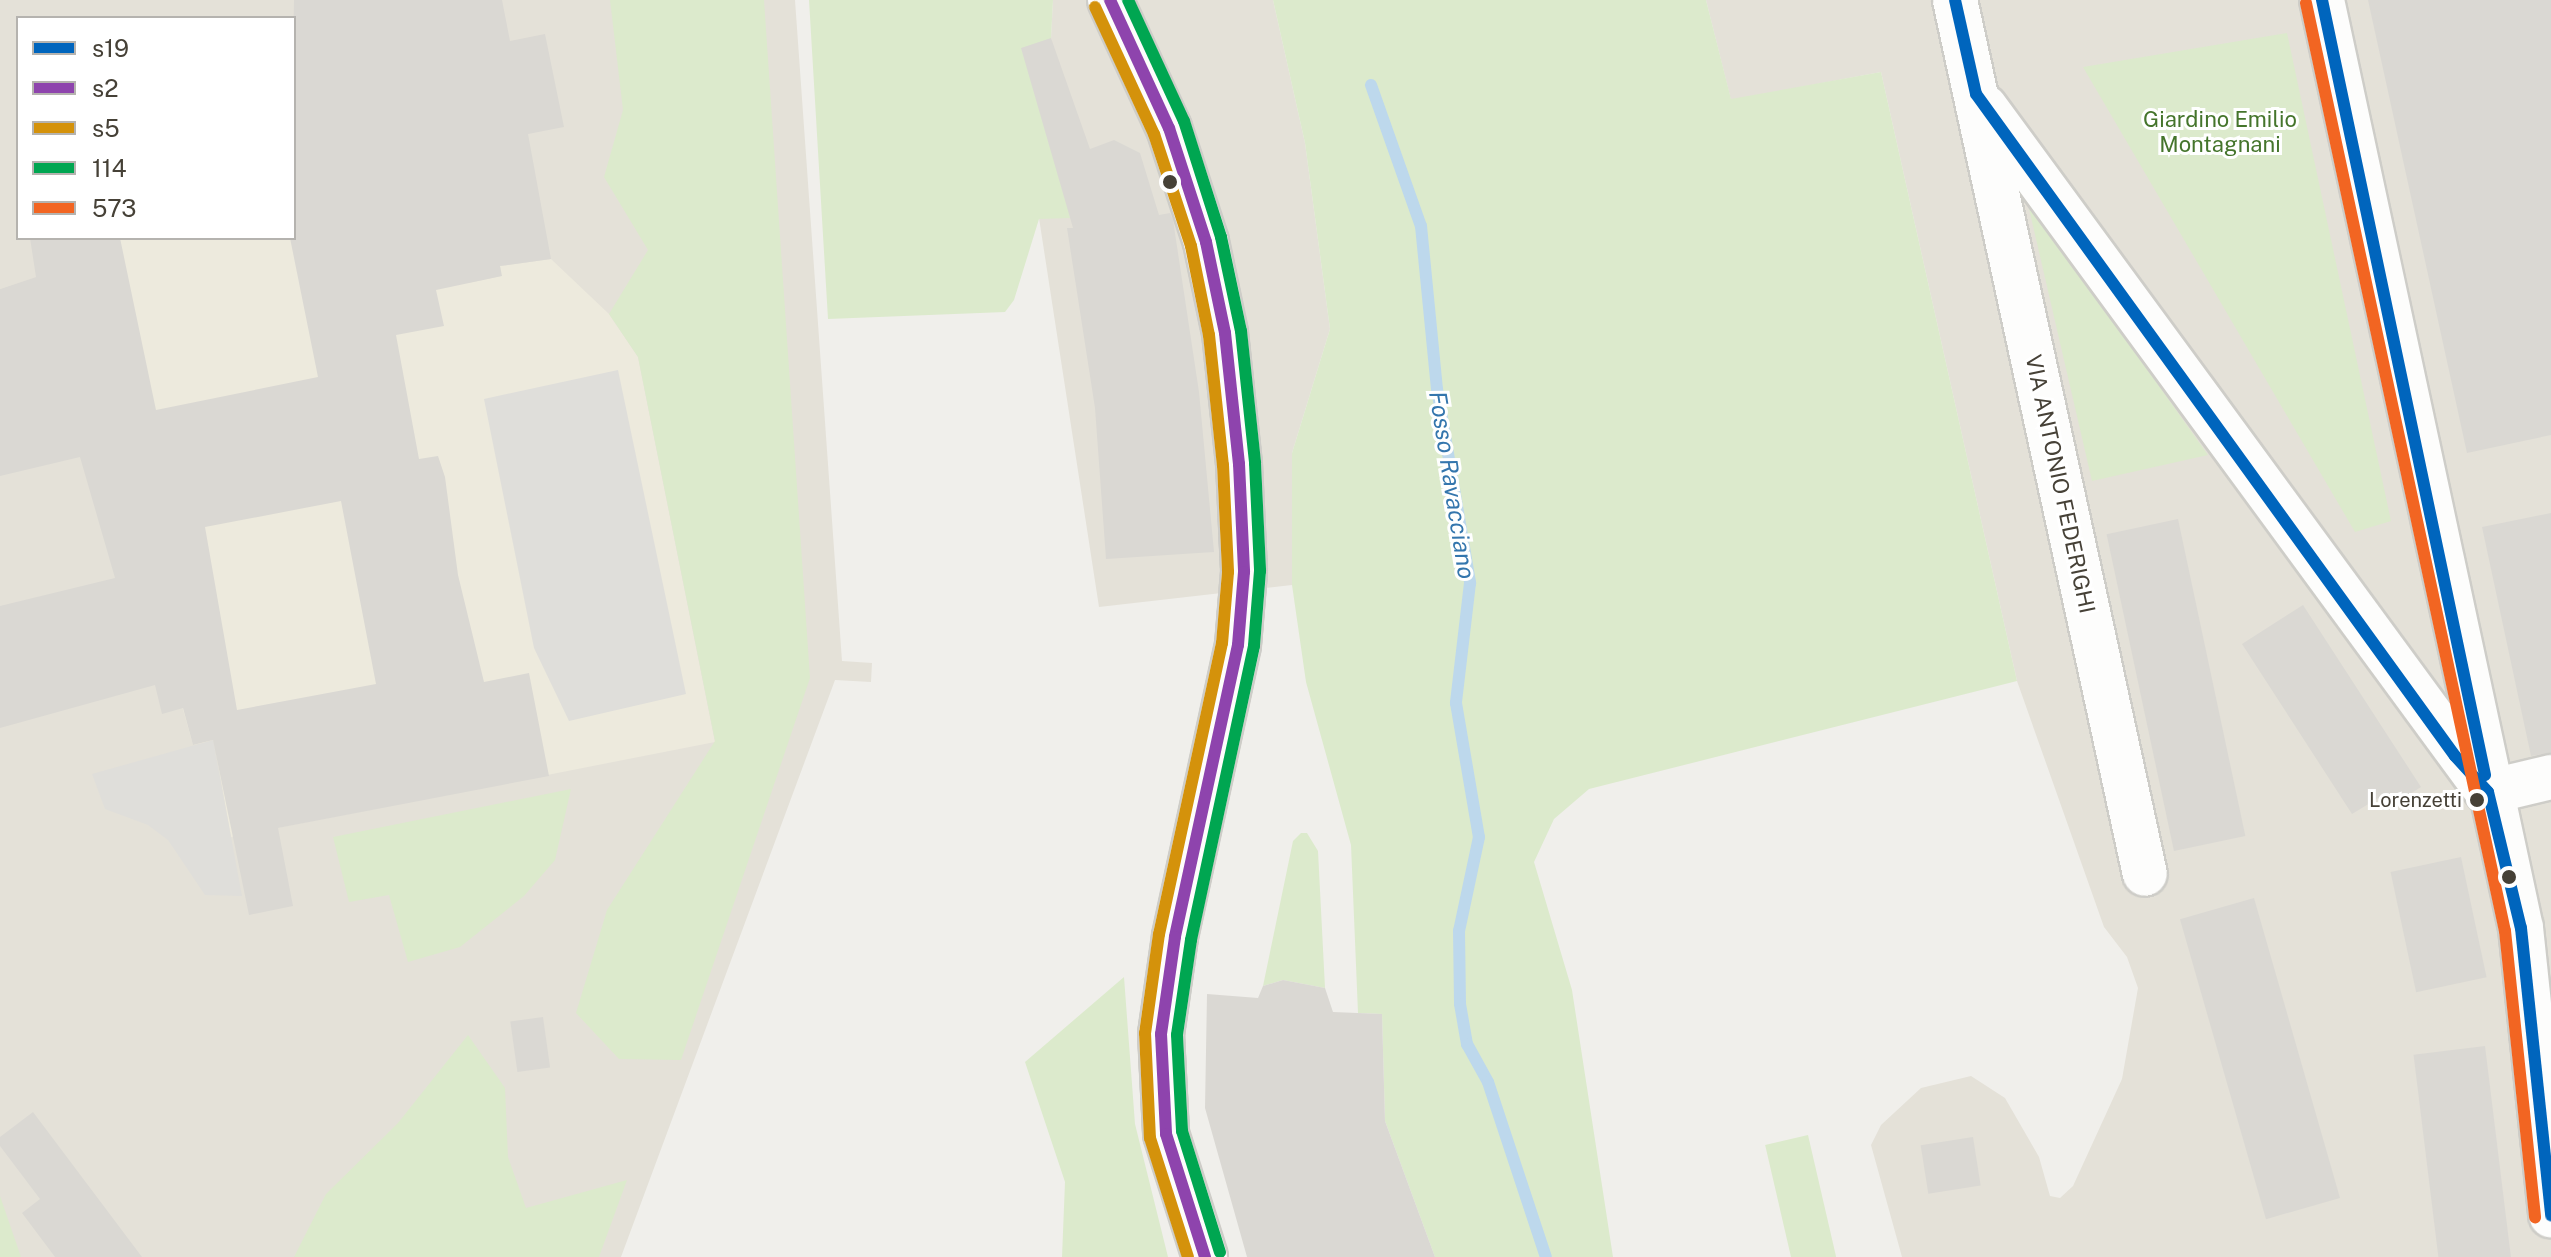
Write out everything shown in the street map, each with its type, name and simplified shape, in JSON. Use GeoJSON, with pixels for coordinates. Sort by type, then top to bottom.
{"type":"FeatureCollection","features":[{"type":"Feature","properties":{"kind":"street"},"geometry":{"type":"LineString","coordinates":[[1110,0],[1169,128],[1206,242],[1225,333],[1239,464],[1244,559],[1238,645],[1175,937],[1161,1034],[1166,1134],[1205,1257]]}},
{"type":"Feature","properties":{"kind":"street","name":"VIA ANTONIO FEDERIGHI"},"geometry":{"type":"LineString","coordinates":[[1955,0],[2145,874]]}},
{"type":"Feature","properties":{"kind":"street"},"geometry":{"type":"LineString","coordinates":[[2322,0],[2488,792],[2521,928],[2551,1215]]}},
{"type":"Feature","properties":{"kind":"street"},"geometry":{"type":"LineString","coordinates":[[1976,94],[2455,756],[2488,792]]}},
{"type":"Feature","properties":{"kind":"street"},"geometry":{"type":"LineString","coordinates":[[2488,792],[2551,777]]}},
{"type":"Feature","properties":{"kind":"shaded area"},"geometry":{"type":"Polygon","coordinates":[[[0,0],[795,0],[842,661],[872,663],[871,682],[835,680],[621,1257],[0,1257],[0,0]]]}},
{"type":"Feature","properties":{"kind":"shaded area"},"geometry":{"type":"Polygon","coordinates":[[[1053,0],[1273,0],[1305,143],[1330,329],[1292,453],[1292,585],[1099,607],[1039,218],[1070,217],[1051,38],[1053,0]]]}},
{"type":"Feature","properties":{"kind":"shaded area"},"geometry":{"type":"Polygon","coordinates":[[[1706,0],[2551,0],[2551,1257],[1902,1257],[1871,1145],[1881,1125],[1921,1088],[1971,1076],[2005,1098],[2039,1157],[2050,1196],[2060,1198],[2073,1186],[2122,1079],[2138,988],[2127,957],[2104,927],[2017,681],[1881,72],[1731,100],[1706,0]]]}},
{"type":"Feature","properties":{"kind":"shaded area"},"geometry":{"type":"Polygon","coordinates":[[[296,239],[468,283],[501,276],[500,266],[551,259],[609,314],[638,357],[715,742],[231,837],[214,741],[193,745],[96,399],[0,363],[0,289],[37,277],[88,240],[296,239]]]}},
{"type":"Feature","properties":{"kind":"shaded area"},"geometry":{"type":"Polygon","coordinates":[[[618,370],[686,694],[569,721],[534,648],[484,399],[618,370]]]}},
{"type":"Feature","properties":{"kind":"shaded area"},"geometry":{"type":"Polygon","coordinates":[[[213,740],[242,896],[205,895],[168,840],[148,825],[105,809],[92,774],[213,740]]]}},
{"type":"Feature","properties":{"kind":"green space"},"geometry":{"type":"Polygon","coordinates":[[[610,0],[764,0],[810,678],[681,1060],[619,1059],[576,1013],[607,910],[715,741],[638,357],[609,314],[648,250],[604,177],[623,110],[610,0]]]}},
{"type":"Feature","properties":{"kind":"green space"},"geometry":{"type":"Polygon","coordinates":[[[809,0],[1053,0],[1051,38],[1070,218],[1039,219],[1014,300],[1005,312],[828,319],[809,0]]]}},
{"type":"Feature","properties":{"kind":"green space"},"geometry":{"type":"Polygon","coordinates":[[[1273,0],[1706,0],[1731,99],[1881,72],[2017,681],[1589,789],[1554,819],[1534,862],[1572,990],[1613,1257],[1435,1257],[1385,1121],[1382,1014],[1358,1013],[1351,845],[1306,682],[1292,585],[1292,453],[1330,329],[1305,143],[1273,0]]]}},
{"type":"Feature","properties":{"kind":"green space","name":"Giardino Emilio Montagnani"},"geometry":{"type":"Polygon","coordinates":[[[2287,33],[2391,521],[2355,532],[2083,67],[2287,33]]]}},
{"type":"Feature","properties":{"kind":"green space"},"geometry":{"type":"Polygon","coordinates":[[[2027,200],[2208,455],[2092,481],[2027,200]]]}},
{"type":"Feature","properties":{"kind":"green space"},"geometry":{"type":"Polygon","coordinates":[[[571,789],[555,860],[524,896],[460,947],[408,962],[389,895],[349,902],[333,837],[571,789]]]}},
{"type":"Feature","properties":{"kind":"green space"},"geometry":{"type":"Polygon","coordinates":[[[1301,833],[1307,833],[1318,851],[1325,988],[1283,980],[1263,986],[1293,841],[1301,833]]]}},
{"type":"Feature","properties":{"kind":"green space"},"geometry":{"type":"Polygon","coordinates":[[[1124,977],[1135,1124],[1168,1257],[1062,1257],[1065,1182],[1025,1062],[1124,977]]]}},
{"type":"Feature","properties":{"kind":"green space"},"geometry":{"type":"Polygon","coordinates":[[[468,1035],[505,1088],[508,1157],[526,1208],[627,1180],[599,1257],[294,1257],[326,1194],[398,1123],[468,1035]]]}},
{"type":"Feature","properties":{"kind":"green space"},"geometry":{"type":"Polygon","coordinates":[[[1808,1135],[1836,1257],[1791,1257],[1765,1145],[1808,1135]]]}},
{"type":"Feature","properties":{"kind":"green space"},"geometry":{"type":"Polygon","coordinates":[[[0,1196],[21,1257],[0,1257],[0,1196]]]}},
{"type":"Feature","properties":{"kind":"building"},"geometry":{"type":"Polygon","coordinates":[[[294,0],[502,0],[510,41],[545,34],[564,127],[528,134],[551,259],[500,266],[502,276],[436,290],[444,326],[396,335],[419,459],[438,456],[445,477],[458,575],[484,682],[529,673],[549,776],[278,828],[293,906],[249,915],[213,740],[193,745],[183,708],[162,714],[155,685],[0,728],[0,606],[115,578],[80,457],[0,476],[0,289],[36,277],[30,240],[120,240],[156,410],[318,377],[290,240],[296,240],[294,0]],[[341,501],[205,527],[237,710],[376,684],[341,501]]]}},
{"type":"Feature","properties":{"kind":"building"},"geometry":{"type":"Polygon","coordinates":[[[2368,0],[2551,0],[2551,435],[2467,453],[2368,0]]]}},
{"type":"Feature","properties":{"kind":"building"},"geometry":{"type":"Polygon","coordinates":[[[1051,38],[1090,149],[1114,140],[1140,153],[1159,215],[1170,213],[1173,220],[1199,392],[1214,552],[1106,559],[1095,408],[1067,228],[1073,228],[1021,48],[1051,38]]]}},
{"type":"Feature","properties":{"kind":"building"},"geometry":{"type":"Polygon","coordinates":[[[2551,513],[2551,753],[2531,756],[2482,527],[2551,513]]]}},
{"type":"Feature","properties":{"kind":"building"},"geometry":{"type":"Polygon","coordinates":[[[2178,519],[2245,836],[2174,851],[2107,534],[2178,519]]]}},
{"type":"Feature","properties":{"kind":"building"},"geometry":{"type":"Polygon","coordinates":[[[2303,605],[2421,787],[2388,808],[2380,797],[2352,814],[2242,644],[2303,605]]]}},
{"type":"Feature","properties":{"kind":"building"},"geometry":{"type":"Polygon","coordinates":[[[2461,857],[2487,977],[2416,992],[2391,872],[2461,857]]]}},
{"type":"Feature","properties":{"kind":"building"},"geometry":{"type":"Polygon","coordinates":[[[2254,898],[2340,1198],[2266,1219],[2180,919],[2254,898]]]}},
{"type":"Feature","properties":{"kind":"building"},"geometry":{"type":"Polygon","coordinates":[[[1283,980],[1325,988],[1333,1012],[1382,1014],[1385,1121],[1435,1257],[1247,1257],[1205,1108],[1207,994],[1258,998],[1263,986],[1283,980]]]}},
{"type":"Feature","properties":{"kind":"building"},"geometry":{"type":"Polygon","coordinates":[[[543,1017],[550,1068],[517,1072],[510,1022],[543,1017]]]}},
{"type":"Feature","properties":{"kind":"building"},"geometry":{"type":"Polygon","coordinates":[[[2485,1046],[2511,1257],[2438,1257],[2414,1055],[2485,1046]]]}},
{"type":"Feature","properties":{"kind":"building"},"geometry":{"type":"Polygon","coordinates":[[[33,1112],[142,1257],[55,1257],[22,1213],[40,1199],[0,1146],[0,1137],[33,1112]]]}},
{"type":"Feature","properties":{"kind":"building"},"geometry":{"type":"Polygon","coordinates":[[[1973,1137],[1981,1185],[1928,1194],[1921,1145],[1973,1137]]]}},
{"type":"Feature","properties":{"kind":"waterway","name":"Fosso Ravacciano"},"geometry":{"type":"LineString","coordinates":[[1371,85],[1421,226],[1437,389],[1470,583],[1456,703],[1479,837],[1459,931],[1460,1004],[1467,1044],[1488,1082],[1546,1257]]}},
{"type":"Feature","properties":{"kind":"transit line","name":"s2"},"geometry":{"type":"LineString","coordinates":[[1110,0],[1169,128],[1206,242],[1225,333],[1239,464],[1244,572],[1238,645],[1175,937],[1161,1034],[1166,1134],[1205,1257]]}},
{"type":"Feature","properties":{"kind":"transit line","name":"114"},"geometry":{"type":"LineString","coordinates":[[1128,0],[1184,121],[1221,237],[1241,331],[1255,463],[1260,571],[1254,646],[1191,940],[1177,1035],[1182,1131],[1220,1252]]}},
{"type":"Feature","properties":{"kind":"transit line","name":"s19"},"geometry":{"type":"LineString","coordinates":[[1955,0],[1976,94],[2455,756],[2488,792],[2521,928],[2551,1215]]}},
{"type":"Feature","properties":{"kind":"transit line","name":"s19"},"geometry":{"type":"LineString","coordinates":[[2322,0],[2485,775]]}},
{"type":"Feature","properties":{"kind":"transit line","name":"573"},"geometry":{"type":"LineString","coordinates":[[2306,3],[2505,931],[2535,1217]]}},
{"type":"Feature","properties":{"kind":"transit line","name":"s5"},"geometry":{"type":"LineString","coordinates":[[1095,7],[1154,134],[1191,246],[1209,335],[1223,465],[1228,572],[1222,643],[1159,934],[1145,1033],[1150,1138],[1188,1257]]}},
{"type":"Feature","properties":{"kind":"place","name":"Lorenzetti"},"geometry":{"type":"Point","coordinates":[2477,800]}}]}
